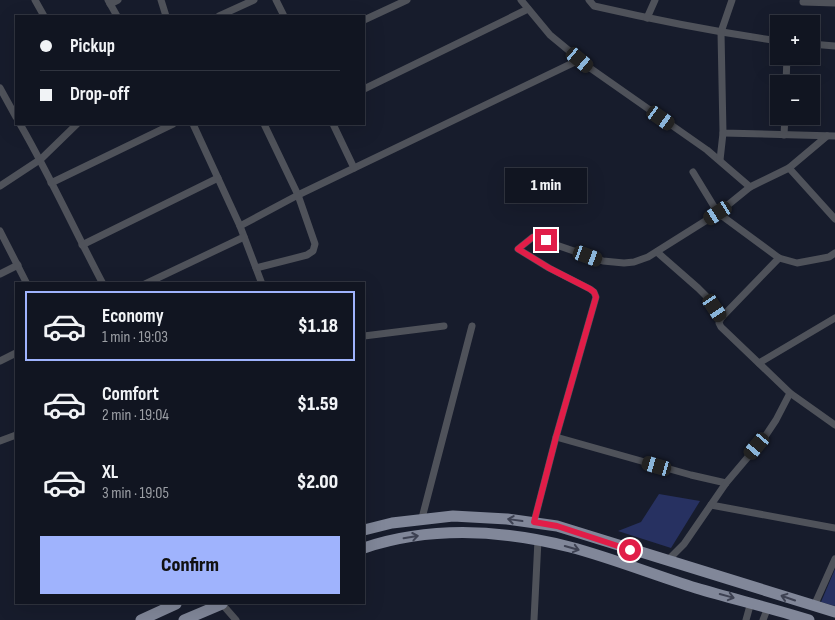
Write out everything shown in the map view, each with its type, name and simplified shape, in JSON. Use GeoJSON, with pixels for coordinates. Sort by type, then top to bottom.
{"type":"FeatureCollection","features":[{"type":"Feature","properties":{"kind":"main road"},"geometry":{"type":"LineString","coordinates":[[365,530],[422,518],[453,516],[507,518],[557,526],[835,612]]}},
{"type":"Feature","properties":{"kind":"main road"},"geometry":{"type":"LineString","coordinates":[[365,548],[414,536],[453,532],[507,535],[538,540],[570,547],[698,588],[809,620]]}},
{"type":"Feature","properties":{"kind":"main road"},"geometry":{"type":"LineString","coordinates":[[141,620],[176,604]]}},
{"type":"Feature","properties":{"kind":"main road"},"geometry":{"type":"LineString","coordinates":[[184,620],[222,604]]}},
{"type":"Feature","properties":{"kind":"street"},"geometry":{"type":"LineString","coordinates":[[35,0],[43,15]]}},
{"type":"Feature","properties":{"kind":"street"},"geometry":{"type":"LineString","coordinates":[[116,15],[109,2],[118,0]]}},
{"type":"Feature","properties":{"kind":"street"},"geometry":{"type":"LineString","coordinates":[[161,0],[166,15]]}},
{"type":"Feature","properties":{"kind":"street"},"geometry":{"type":"LineString","coordinates":[[221,15],[254,0]]}},
{"type":"Feature","properties":{"kind":"street"},"geometry":{"type":"LineString","coordinates":[[276,0],[284,15]]}},
{"type":"Feature","properties":{"kind":"street"},"geometry":{"type":"LineString","coordinates":[[365,20],[407,0]]}},
{"type":"Feature","properties":{"kind":"street"},"geometry":{"type":"LineString","coordinates":[[521,0],[550,35],[580,60],[707,150],[750,187]]}},
{"type":"Feature","properties":{"kind":"street"},"geometry":{"type":"LineString","coordinates":[[589,0],[594,6],[647,18],[770,40]]}},
{"type":"Feature","properties":{"kind":"street"},"geometry":{"type":"LineString","coordinates":[[647,18],[655,0]]}},
{"type":"Feature","properties":{"kind":"street"},"geometry":{"type":"LineString","coordinates":[[720,160],[723,133],[721,32],[732,0]]}},
{"type":"Feature","properties":{"kind":"street"},"geometry":{"type":"LineString","coordinates":[[803,2],[835,3]]}},
{"type":"Feature","properties":{"kind":"street"},"geometry":{"type":"LineString","coordinates":[[365,89],[528,9]]}},
{"type":"Feature","properties":{"kind":"street"},"geometry":{"type":"LineString","coordinates":[[820,45],[835,46]]}},
{"type":"Feature","properties":{"kind":"street"},"geometry":{"type":"LineString","coordinates":[[240,226],[298,195],[580,60]]}},
{"type":"Feature","properties":{"kind":"street"},"geometry":{"type":"LineString","coordinates":[[0,88],[15,115]]}},
{"type":"Feature","properties":{"kind":"street"},"geometry":{"type":"LineString","coordinates":[[21,125],[41,159],[51,183],[102,282]]}},
{"type":"Feature","properties":{"kind":"street"},"geometry":{"type":"LineString","coordinates":[[0,186],[41,159],[75,125]]}},
{"type":"Feature","properties":{"kind":"street"},"geometry":{"type":"LineString","coordinates":[[51,183],[171,125]]}},
{"type":"Feature","properties":{"kind":"street"},"geometry":{"type":"LineString","coordinates":[[193,125],[240,226],[261,282]]}},
{"type":"Feature","properties":{"kind":"street"},"geometry":{"type":"LineString","coordinates":[[256,268],[307,256],[313,251],[315,244],[298,195],[264,125]]}},
{"type":"Feature","properties":{"kind":"street"},"geometry":{"type":"LineString","coordinates":[[333,125],[354,168]]}},
{"type":"Feature","properties":{"kind":"street"},"geometry":{"type":"LineString","coordinates":[[784,135],[785,125]]}},
{"type":"Feature","properties":{"kind":"street"},"geometry":{"type":"LineString","coordinates":[[723,133],[831,136]]}},
{"type":"Feature","properties":{"kind":"street"},"geometry":{"type":"LineString","coordinates":[[534,522],[596,297],[590,289],[549,268],[518,249],[533,237],[611,263],[634,262],[648,257],[718,213],[750,187],[789,168],[831,136]]}},
{"type":"Feature","properties":{"kind":"street"},"geometry":{"type":"LineString","coordinates":[[789,168],[835,220]]}},
{"type":"Feature","properties":{"kind":"street"},"geometry":{"type":"LineString","coordinates":[[693,172],[718,213],[779,258],[786,261],[802,262],[829,257],[835,253]]}},
{"type":"Feature","properties":{"kind":"street"},"geometry":{"type":"LineString","coordinates":[[82,245],[218,178]]}},
{"type":"Feature","properties":{"kind":"street"},"geometry":{"type":"LineString","coordinates":[[0,231],[26,282]]}},
{"type":"Feature","properties":{"kind":"street"},"geometry":{"type":"LineString","coordinates":[[149,282],[244,237]]}},
{"type":"Feature","properties":{"kind":"street"},"geometry":{"type":"LineString","coordinates":[[657,252],[708,298],[721,318]]}},
{"type":"Feature","properties":{"kind":"street"},"geometry":{"type":"LineString","coordinates":[[779,258],[721,318],[719,323],[790,392],[835,425]]}},
{"type":"Feature","properties":{"kind":"street"},"geometry":{"type":"LineString","coordinates":[[0,274],[18,265]]}},
{"type":"Feature","properties":{"kind":"street"},"geometry":{"type":"LineString","coordinates":[[759,363],[835,318]]}},
{"type":"Feature","properties":{"kind":"street"},"geometry":{"type":"LineString","coordinates":[[365,336],[444,326]]}},
{"type":"Feature","properties":{"kind":"street"},"geometry":{"type":"LineString","coordinates":[[422,518],[472,326]]}},
{"type":"Feature","properties":{"kind":"street"},"geometry":{"type":"LineString","coordinates":[[0,361],[15,354]]}},
{"type":"Feature","properties":{"kind":"street"},"geometry":{"type":"LineString","coordinates":[[667,561],[684,544],[726,483],[764,438],[776,420],[790,392]]}},
{"type":"Feature","properties":{"kind":"street"},"geometry":{"type":"LineString","coordinates":[[0,441],[15,435]]}},
{"type":"Feature","properties":{"kind":"street"},"geometry":{"type":"LineString","coordinates":[[556,437],[726,483]]}},
{"type":"Feature","properties":{"kind":"street"},"geometry":{"type":"LineString","coordinates":[[711,505],[835,528]]}},
{"type":"Feature","properties":{"kind":"street"},"geometry":{"type":"LineString","coordinates":[[529,620],[534,620],[538,540]]}},
{"type":"Feature","properties":{"kind":"street"},"geometry":{"type":"LineString","coordinates":[[814,606],[835,559]]}},
{"type":"Feature","properties":{"kind":"street"},"geometry":{"type":"LineString","coordinates":[[746,620],[751,602]]}},
{"type":"Feature","properties":{"kind":"street"},"geometry":{"type":"LineString","coordinates":[[222,604],[236,620]]}},
{"type":"Feature","properties":{"kind":"street"},"geometry":{"type":"LineString","coordinates":[[763,620],[768,607]]}},
{"type":"Feature","properties":{"kind":"shaded area"},"geometry":{"type":"Polygon","coordinates":[[[659,494],[700,501],[671,548],[618,531],[641,522],[659,494]]]}},
{"type":"Feature","properties":{"kind":"shaded area"},"geometry":{"type":"Polygon","coordinates":[[[835,569],[835,606],[821,602],[835,569]]]}},
{"type":"Feature","properties":{"kind":"route"},"geometry":{"type":"LineString","coordinates":[[546,240],[533,237],[518,249],[549,268],[590,289],[596,297],[534,522],[557,526],[630,550]]}}]}
